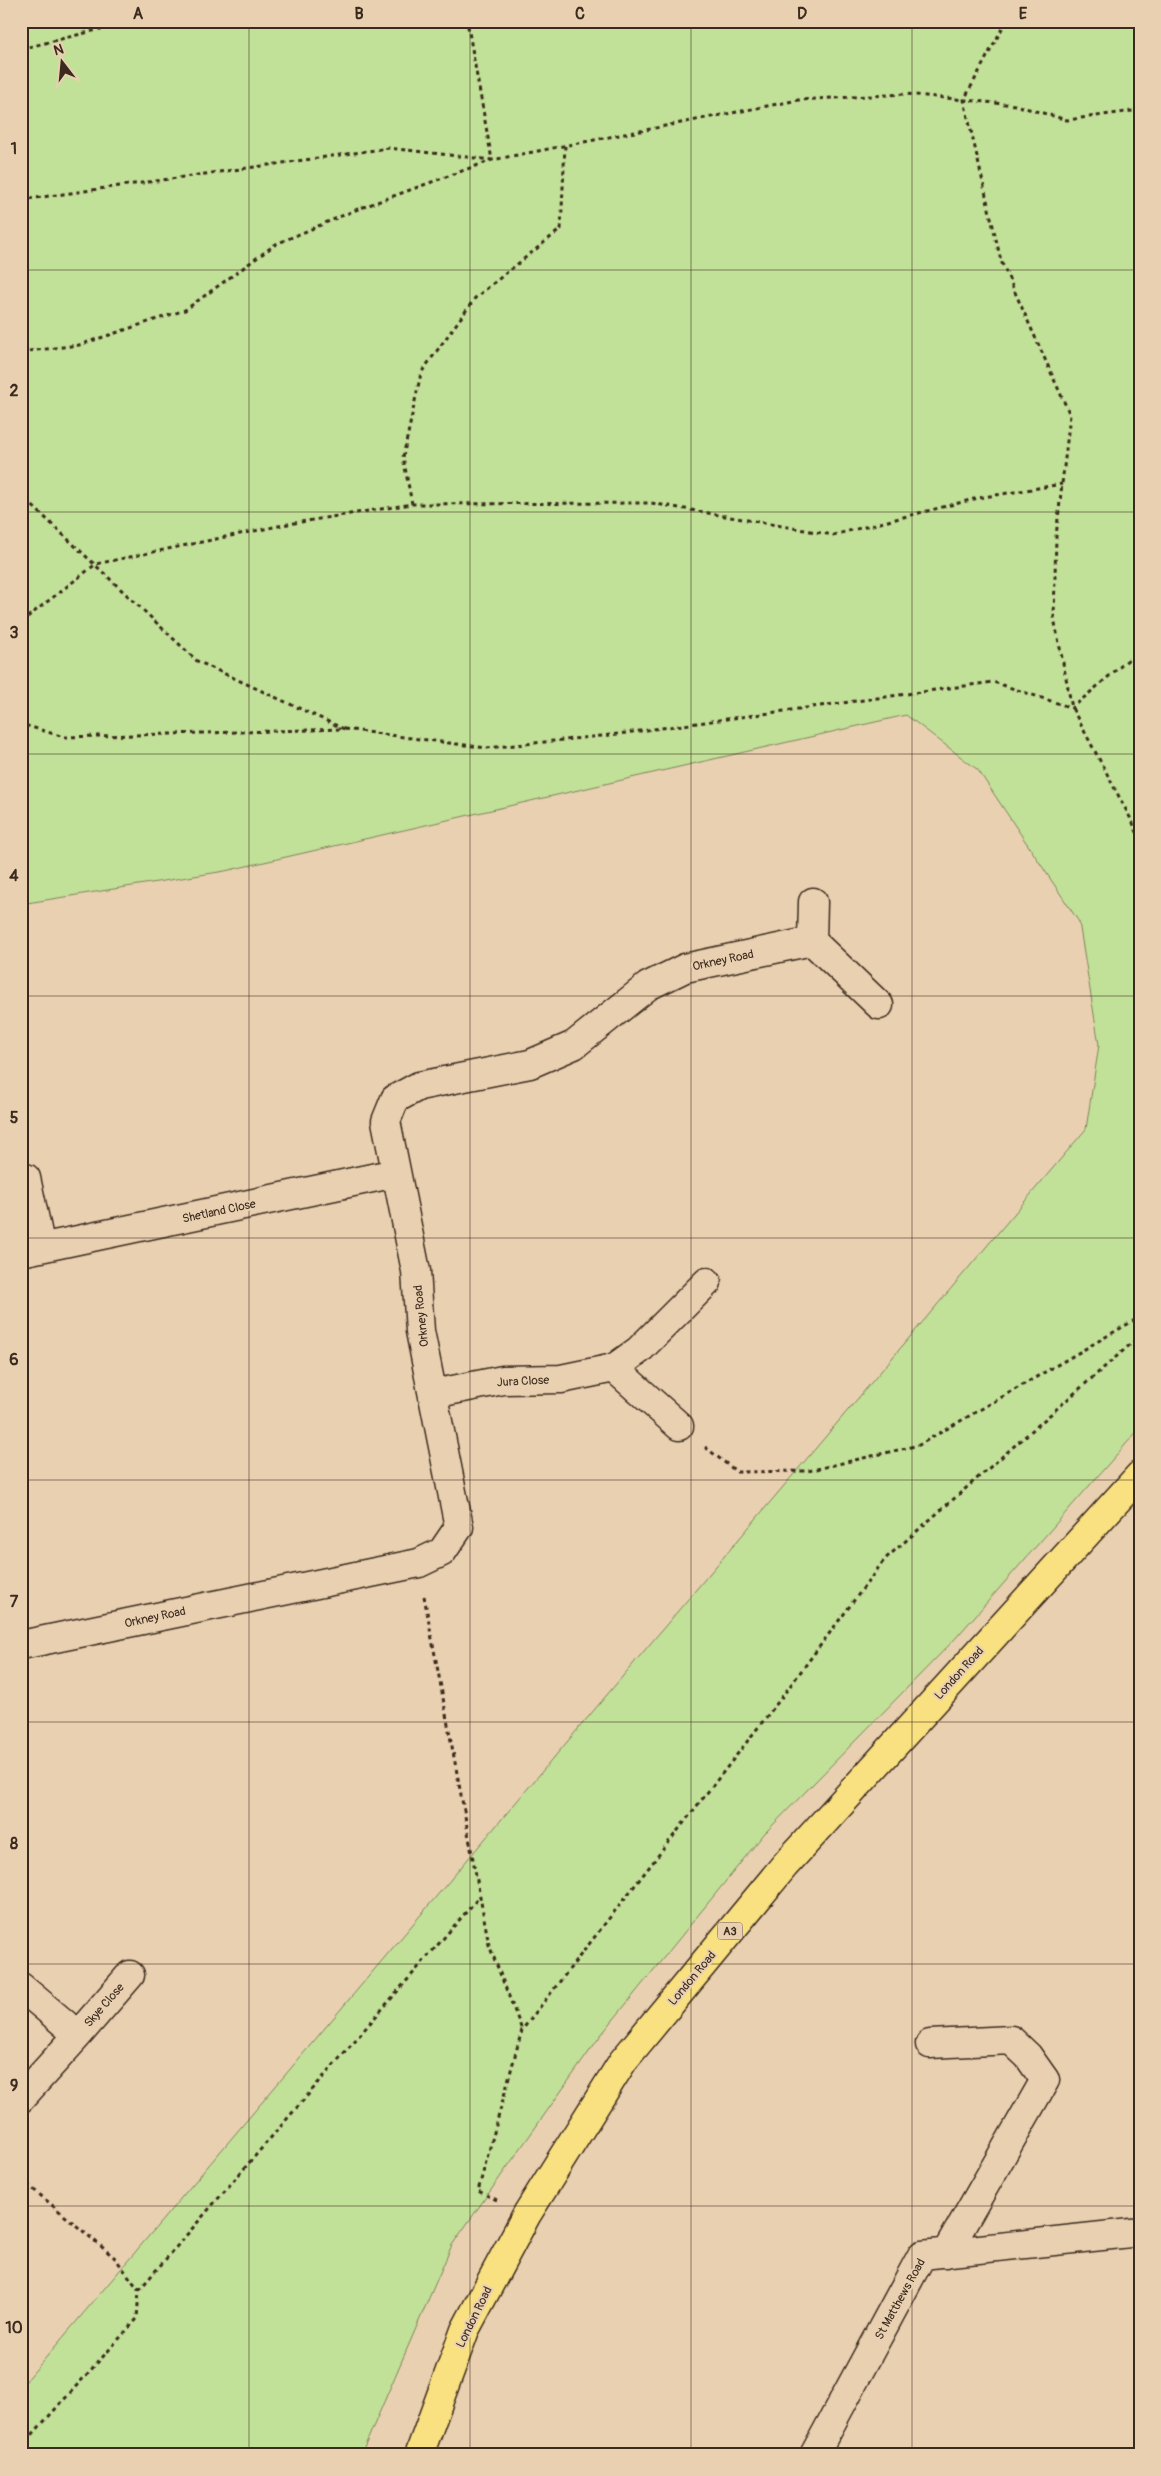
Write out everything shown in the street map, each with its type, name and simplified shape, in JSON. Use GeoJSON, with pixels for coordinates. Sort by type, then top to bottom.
{"type":"FeatureCollection","features":[{"type":"Feature","properties":{"kind":"main road","name":"London Road"},"geometry":{"type":"LineString","coordinates":[[419,2455],[465,2330],[527,2214],[623,2061],[785,1865],[1140,1475]]}},
{"type":"Feature","properties":{"kind":"street"},"geometry":{"type":"LineString","coordinates":[[813,902],[812,941],[879,1005]]}},
{"type":"Feature","properties":{"kind":"street","name":"Orkney Road"},"geometry":{"type":"LineString","coordinates":[[21,1645],[419,1563],[442,1552],[459,1528],[420,1331],[416,1271],[386,1121],[395,1099],[419,1086],[530,1064],[574,1045],[648,986],[685,968],[812,941]]}},
{"type":"Feature","properties":{"kind":"street","name":"Shetland Close"},"geometry":{"type":"LineString","coordinates":[[26,1178],[31,1250],[396,1173]]}},
{"type":"Feature","properties":{"kind":"street","name":"Jura Close"},"geometry":{"type":"LineString","coordinates":[[433,1394],[503,1380],[562,1378],[614,1368],[639,1350],[707,1282]]}},
{"type":"Feature","properties":{"kind":"street"},"geometry":{"type":"LineString","coordinates":[[614,1368],[679,1426]]}},
{"type":"Feature","properties":{"kind":"street","name":"Skye Close"},"geometry":{"type":"LineString","coordinates":[[21,2098],[130,1975]]}},
{"type":"Feature","properties":{"kind":"street","name":"Skye Close"},"geometry":{"type":"LineString","coordinates":[[21,1987],[78,2035]]}},
{"type":"Feature","properties":{"kind":"street"},"geometry":{"type":"LineString","coordinates":[[930,2044],[1011,2040],[1028,2056],[1045,2080],[946,2253]]}},
{"type":"Feature","properties":{"kind":"street","name":"St Matthews Road"},"geometry":{"type":"LineString","coordinates":[[814,2455],[922,2255],[1140,2232]]}},
{"type":"Feature","properties":{"kind":"path"},"geometry":{"type":"LineString","coordinates":[[21,49],[133,21]]}},
{"type":"Feature","properties":{"kind":"path"},"geometry":{"type":"LineString","coordinates":[[466,21],[492,160]]}},
{"type":"Feature","properties":{"kind":"path"},"geometry":{"type":"LineString","coordinates":[[1006,21],[964,100],[1001,261],[1070,415],[1056,536],[1054,618],[1072,708],[1134,822],[1140,839]]}},
{"type":"Feature","properties":{"kind":"path"},"geometry":{"type":"LineString","coordinates":[[21,352],[79,345],[185,310],[276,244],[358,209],[492,160],[798,100],[906,94],[1015,105],[1067,120],[1140,110]]}},
{"type":"Feature","properties":{"kind":"path"},"geometry":{"type":"LineString","coordinates":[[412,504],[403,457],[421,373],[475,298],[561,229],[565,146]]}},
{"type":"Feature","properties":{"kind":"path"},"geometry":{"type":"LineString","coordinates":[[21,200],[389,148],[492,160]]}},
{"type":"Feature","properties":{"kind":"path"},"geometry":{"type":"LineString","coordinates":[[21,622],[96,564],[288,524],[412,504],[651,503],[833,535],[978,498],[1062,484]]}},
{"type":"Feature","properties":{"kind":"path"},"geometry":{"type":"LineString","coordinates":[[21,495],[198,661],[344,729]]}},
{"type":"Feature","properties":{"kind":"path"},"geometry":{"type":"LineString","coordinates":[[1072,708],[1130,659],[1140,655]]}},
{"type":"Feature","properties":{"kind":"path"},"geometry":{"type":"LineString","coordinates":[[21,724],[64,737],[344,729],[487,748],[611,735],[993,682],[1072,708]]}},
{"type":"Feature","properties":{"kind":"path"},"geometry":{"type":"LineString","coordinates":[[679,1426],[738,1472],[808,1471],[919,1445],[1140,1317]]}},
{"type":"Feature","properties":{"kind":"path"},"geometry":{"type":"LineString","coordinates":[[478,2191],[522,2030],[772,1710],[885,1559],[1140,1336]]}},
{"type":"Feature","properties":{"kind":"path"},"geometry":{"type":"LineString","coordinates":[[419,1563],[435,1663],[489,1945],[522,2030]]}},
{"type":"Feature","properties":{"kind":"path"},"geometry":{"type":"LineString","coordinates":[[21,2447],[137,2319],[139,2290],[480,1896]]}},
{"type":"Feature","properties":{"kind":"path"},"geometry":{"type":"LineString","coordinates":[[21,2179],[115,2258],[139,2290]]}},
{"type":"Feature","properties":{"kind":"green space"},"geometry":{"type":"Polygon","coordinates":[[[21,21],[1140,21],[1140,1428],[954,1640],[764,1834],[601,2035],[452,2245],[361,2455],[21,2455],[21,2387],[1086,1129],[1099,1045],[1079,922],[978,770],[906,715],[225,871],[21,904],[21,21]]]}}]}
